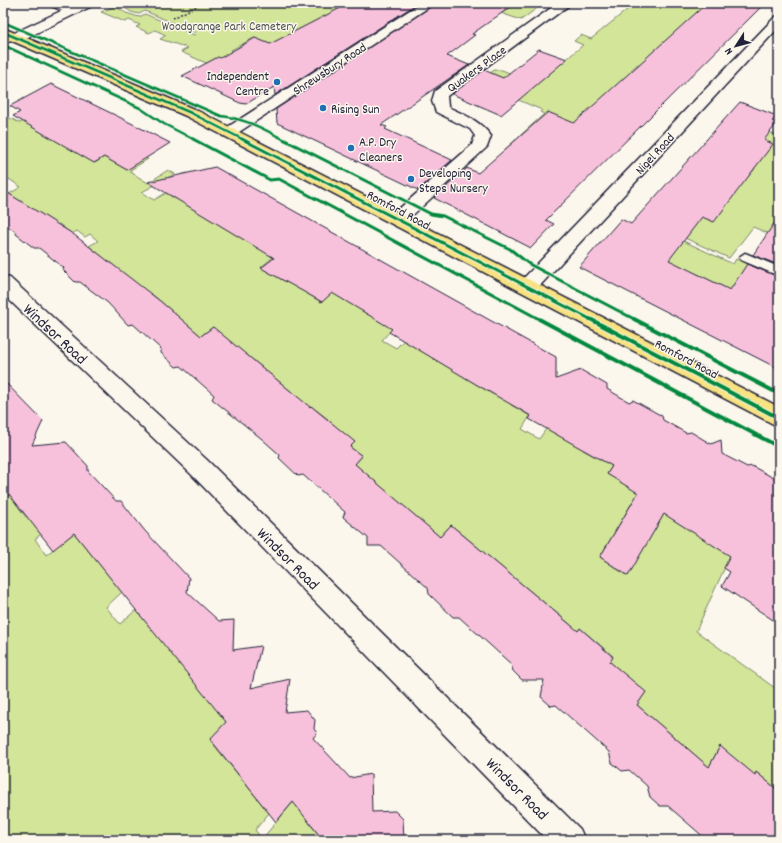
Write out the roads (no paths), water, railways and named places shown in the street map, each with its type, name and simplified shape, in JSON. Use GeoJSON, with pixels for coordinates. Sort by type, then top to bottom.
{"type":"FeatureCollection","features":[{"type":"Feature","properties":{"kind":"main road","name":"Romford Road"},"geometry":{"type":"LineString","coordinates":[[9,37],[190,113],[528,286],[779,418]]}},
{"type":"Feature","properties":{"kind":"street"},"geometry":{"type":"LineString","coordinates":[[9,37],[88,3]]}},
{"type":"Feature","properties":{"kind":"street","name":"Shrewsbury Road"},"geometry":{"type":"LineString","coordinates":[[228,133],[429,3]]}},
{"type":"Feature","properties":{"kind":"street","name":"Quakers Place"},"geometry":{"type":"LineString","coordinates":[[398,219],[479,147],[483,136],[475,126],[441,108],[439,101],[440,94],[566,3]]}},
{"type":"Feature","properties":{"kind":"street","name":"Nigel Road"},"geometry":{"type":"LineString","coordinates":[[528,286],[779,20]]}},
{"type":"Feature","properties":{"kind":"street","name":"Windsor Road"},"geometry":{"type":"LineString","coordinates":[[3,283],[199,467],[570,840]]}},
{"type":"Feature","properties":{"kind":"lane"},"geometry":{"type":"LineString","coordinates":[[49,3],[70,11]]}},
{"type":"Feature","properties":{"kind":"lane"},"geometry":{"type":"LineString","coordinates":[[745,257],[779,272]]}},
{"type":"Feature","properties":{"kind":"place","name":"Independent Centre"},"geometry":{"type":"Point","coordinates":[277,82]}},
{"type":"Feature","properties":{"kind":"place","name":"Rising Sun"},"geometry":{"type":"Point","coordinates":[323,108]}},
{"type":"Feature","properties":{"kind":"place","name":"A.P. Dry Cleaners"},"geometry":{"type":"Point","coordinates":[351,148]}},
{"type":"Feature","properties":{"kind":"place","name":"Developing Steps Nursery"},"geometry":{"type":"Point","coordinates":[411,179]}},
{"type":"Feature","properties":{"kind":"park label","name":"Woodgrange Park Cemetery"},"geometry":{"type":"Point","coordinates":[229,25]}}]}
